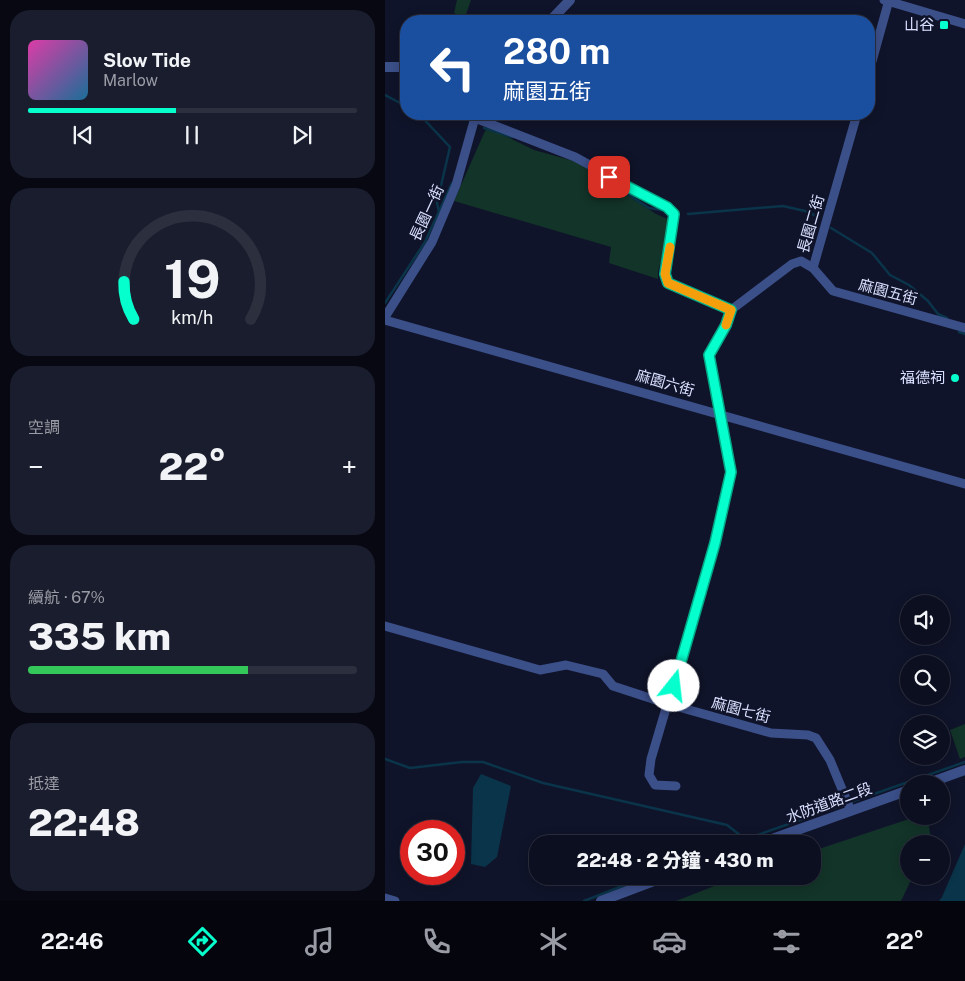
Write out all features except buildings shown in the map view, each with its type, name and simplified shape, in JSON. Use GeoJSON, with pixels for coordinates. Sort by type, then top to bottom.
{"type":"FeatureCollection","features":[{"type":"Feature","properties":{"kind":"street"},"geometry":{"type":"LineString","coordinates":[[556,15],[570,0]]}},
{"type":"Feature","properties":{"kind":"street"},"geometry":{"type":"LineString","coordinates":[[875,48],[887,0],[965,24]]}},
{"type":"Feature","properties":{"kind":"street"},"geometry":{"type":"LineString","coordinates":[[385,67],[400,67]]}},
{"type":"Feature","properties":{"kind":"street","name":"長園一街"},"geometry":{"type":"LineString","coordinates":[[385,318],[432,242],[456,185],[475,120]]}},
{"type":"Feature","properties":{"kind":"street"},"geometry":{"type":"LineString","coordinates":[[486,120],[575,157],[667,207],[674,214],[665,274],[668,283],[731,310],[726,325],[709,355],[731,472],[715,543],[651,759],[649,775],[655,785],[677,786]]}},
{"type":"Feature","properties":{"kind":"street","name":"長園二街"},"geometry":{"type":"LineString","coordinates":[[731,310],[797,262],[801,261],[813,268],[855,120]]}},
{"type":"Feature","properties":{"kind":"street","name":"麻園五街"},"geometry":{"type":"LineString","coordinates":[[813,268],[833,291],[965,328]]}},
{"type":"Feature","properties":{"kind":"street","name":"麻園六街"},"geometry":{"type":"LineString","coordinates":[[385,318],[965,484]]}},
{"type":"Feature","properties":{"kind":"street","name":"麻園七街"},"geometry":{"type":"LineString","coordinates":[[385,626],[540,670],[566,664],[603,674],[613,686],[668,704],[771,733],[808,735],[816,738],[830,760],[851,811]]}},
{"type":"Feature","properties":{"kind":"street"},"geometry":{"type":"LineString","coordinates":[[950,775],[965,770]]}},
{"type":"Feature","properties":{"kind":"street","name":"水防道路二段"},"geometry":{"type":"LineString","coordinates":[[783,835],[900,793]]}},
{"type":"Feature","properties":{"kind":"street"},"geometry":{"type":"LineString","coordinates":[[601,901],[643,885]]}},
{"type":"Feature","properties":{"kind":"street"},"geometry":{"type":"LineString","coordinates":[[385,898],[395,901]]}},
{"type":"Feature","properties":{"kind":"green space"},"geometry":{"type":"Polygon","coordinates":[[[457,0],[471,0],[466,15],[454,13],[457,0]]]}},
{"type":"Feature","properties":{"kind":"green space"},"geometry":{"type":"Polygon","coordinates":[[[489,128],[534,150],[577,162],[656,214],[672,221],[658,271],[658,279],[609,263],[611,247],[454,201],[485,131],[489,128]]]}},
{"type":"Feature","properties":{"kind":"green space"},"geometry":{"type":"Polygon","coordinates":[[[965,724],[965,757],[960,759],[950,730],[965,724]]]}},
{"type":"Feature","properties":{"kind":"green space"},"geometry":{"type":"Polygon","coordinates":[[[900,822],[900,825],[929,825],[930,835],[900,835],[900,885],[909,885],[901,901],[676,901],[717,885],[821,885],[821,848],[900,822]]]}},
{"type":"Feature","properties":{"kind":"water"},"geometry":{"type":"Polygon","coordinates":[[[481,774],[511,786],[497,857],[485,867],[471,864],[473,788],[481,774]]]}},
{"type":"Feature","properties":{"kind":"water"},"geometry":{"type":"Polygon","coordinates":[[[965,844],[965,901],[939,901],[947,885],[950,885],[950,879],[965,844]]]}},
{"type":"Feature","properties":{"kind":"waterway"},"geometry":{"type":"LineString","coordinates":[[385,95],[400,103]]}},
{"type":"Feature","properties":{"kind":"waterway"},"geometry":{"type":"LineString","coordinates":[[425,120],[450,147],[437,203],[439,212]]}},
{"type":"Feature","properties":{"kind":"waterway"},"geometry":{"type":"LineString","coordinates":[[484,128],[512,137]]}},
{"type":"Feature","properties":{"kind":"waterway"},"geometry":{"type":"LineString","coordinates":[[590,170],[649,208],[667,211]]}},
{"type":"Feature","properties":{"kind":"waterway"},"geometry":{"type":"LineString","coordinates":[[385,303],[425,242],[452,183]]}},
{"type":"Feature","properties":{"kind":"waterway"},"geometry":{"type":"LineString","coordinates":[[688,214],[783,206],[805,211],[819,217]]}},
{"type":"Feature","properties":{"kind":"waterway"},"geometry":{"type":"LineString","coordinates":[[831,228],[872,253],[890,275],[909,285],[928,301],[938,314],[947,318]]}},
{"type":"Feature","properties":{"kind":"waterway"},"geometry":{"type":"LineString","coordinates":[[959,332],[965,334]]}},
{"type":"Feature","properties":{"kind":"waterway"},"geometry":{"type":"LineString","coordinates":[[385,759],[410,768],[462,762],[483,762],[543,783],[727,825],[740,835]]}},
{"type":"Feature","properties":{"kind":"waterway"},"geometry":{"type":"LineString","coordinates":[[758,835],[965,762]]}},
{"type":"Feature","properties":{"kind":"waterway"},"geometry":{"type":"LineString","coordinates":[[584,901],[625,885]]}},
{"type":"Feature","properties":{"kind":"slow traffic"},"geometry":{"type":"LineString","coordinates":[[670,247],[665,274],[668,283],[731,310],[726,325]]}},
{"type":"Feature","properties":{"kind":"place","name":"山谷"},"geometry":{"type":"Point","coordinates":[944,25]}},
{"type":"Feature","properties":{"kind":"place","name":"福德祠"},"geometry":{"type":"Point","coordinates":[955,378]}},
{"type":"Feature","properties":{"kind":"route"},"geometry":{"type":"LineString","coordinates":[[609,177],[667,207],[674,214],[665,274],[668,283],[731,310],[726,325],[709,355],[731,472],[715,543],[674,686]]}}]}
